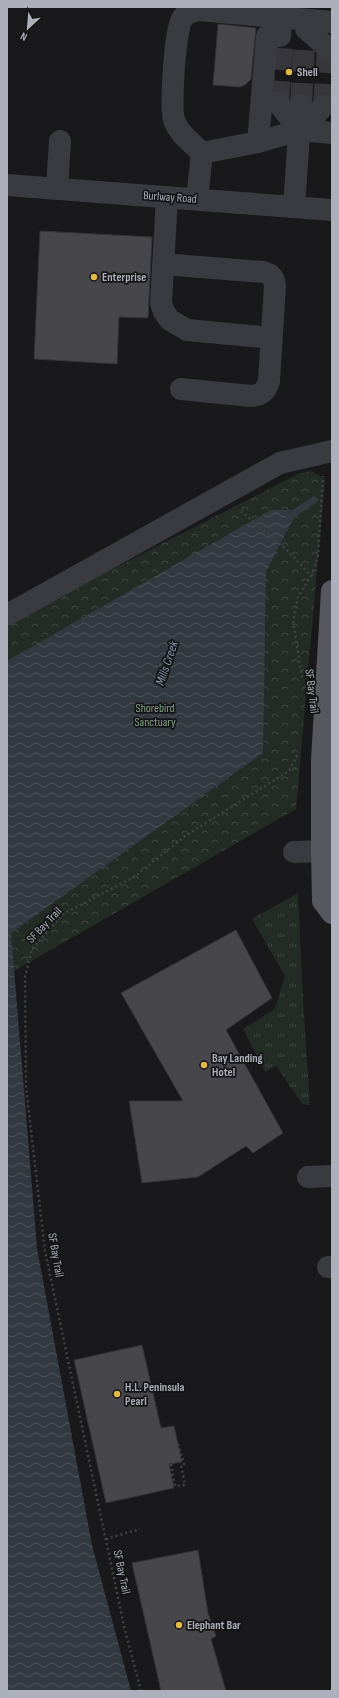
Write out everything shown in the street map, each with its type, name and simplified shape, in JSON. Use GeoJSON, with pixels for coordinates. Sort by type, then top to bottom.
{"type":"FeatureCollection","features":[{"type":"Feature","properties":{"kind":"main road"},"geometry":{"type":"LineString","coordinates":[[325,583],[322,760],[327,799],[322,851],[323,901],[332,913]]}},
{"type":"Feature","properties":{"kind":"street"},"geometry":{"type":"LineString","coordinates":[[198,199],[202,153],[183,134],[174,119],[173,106],[177,32],[183,17],[198,10],[275,17],[305,32],[328,48]]}},
{"type":"Feature","properties":{"kind":"street"},"geometry":{"type":"LineString","coordinates":[[258,142],[267,36],[280,36],[275,17]]}},
{"type":"Feature","properties":{"kind":"street"},"geometry":{"type":"LineString","coordinates":[[282,46],[305,32],[332,22]]}},
{"type":"Feature","properties":{"kind":"street"},"geometry":{"type":"LineString","coordinates":[[278,103],[300,130]]}},
{"type":"Feature","properties":{"kind":"street"},"geometry":{"type":"LineString","coordinates":[[294,207],[301,105]]}},
{"type":"Feature","properties":{"kind":"street"},"geometry":{"type":"LineString","coordinates":[[300,130],[324,106]]}},
{"type":"Feature","properties":{"kind":"street"},"geometry":{"type":"LineString","coordinates":[[202,153],[258,142],[300,130],[332,134]]}},
{"type":"Feature","properties":{"kind":"street"},"geometry":{"type":"LineString","coordinates":[[57,188],[60,140]]}},
{"type":"Feature","properties":{"kind":"street","name":"Burlway Road"},"geometry":{"type":"LineString","coordinates":[[7,184],[332,210]]}},
{"type":"Feature","properties":{"kind":"street"},"geometry":{"type":"LineString","coordinates":[[167,197],[161,303],[164,312],[175,323],[188,330],[272,338]]}},
{"type":"Feature","properties":{"kind":"street"},"geometry":{"type":"LineString","coordinates":[[163,264],[269,273],[273,276],[275,286],[269,381],[264,392],[259,395],[251,396],[180,389]]}},
{"type":"Feature","properties":{"kind":"street"},"geometry":{"type":"LineString","coordinates":[[7,615],[280,463],[332,451]]}},
{"type":"Feature","properties":{"kind":"street"},"geometry":{"type":"LineString","coordinates":[[294,852],[322,851]]}},
{"type":"Feature","properties":{"kind":"street"},"geometry":{"type":"LineString","coordinates":[[308,1177],[332,1176]]}},
{"type":"Feature","properties":{"kind":"path","name":"SF Bay Trail"},"geometry":{"type":"LineString","coordinates":[[303,684],[294,621],[298,597],[311,576],[318,555],[324,477],[322,474]]}},
{"type":"Feature","properties":{"kind":"path"},"geometry":{"type":"LineString","coordinates":[[241,511],[288,551],[311,576],[325,583]]}},
{"type":"Feature","properties":{"kind":"path","name":"SF Bay Trail"},"geometry":{"type":"LineString","coordinates":[[141,1691],[124,1626],[45,1252],[26,1087],[25,977],[32,949],[63,914],[134,877],[185,836],[289,771],[299,751]]}},
{"type":"Feature","properties":{"kind":"path"},"geometry":{"type":"LineString","coordinates":[[171,1464],[175,1486],[184,1485],[181,1465],[184,1464],[178,1444]]}},
{"type":"Feature","properties":{"kind":"path"},"geometry":{"type":"LineString","coordinates":[[106,1539],[140,1529]]}},
{"type":"Feature","properties":{"kind":"green space","name":"Shorebird Sanctuary"},"geometry":{"type":"Polygon","coordinates":[[[311,471],[325,479],[296,809],[14,971],[7,961],[7,627],[11,621],[298,474],[311,471]]]}},
{"type":"Feature","properties":{"kind":"green space"},"geometry":{"type":"Polygon","coordinates":[[[298,893],[310,1105],[302,1104],[276,1066],[265,1072],[243,1029],[275,1009],[285,976],[252,919],[298,893]]]}},
{"type":"Feature","properties":{"kind":"water","name":"Shorebird Sanctuary"},"geometry":{"type":"Polygon","coordinates":[[[271,510],[298,510],[266,572],[263,753],[11,933],[37,1248],[92,1545],[131,1691],[7,1691],[7,661],[271,510]]]}},
{"type":"Feature","properties":{"kind":"building"},"geometry":{"type":"Polygon","coordinates":[[[218,24],[256,28],[251,79],[245,85],[240,87],[213,85],[218,24]]]}},
{"type":"Feature","properties":{"kind":"building","name":"Enterprise"},"geometry":{"type":"Polygon","coordinates":[[[40,231],[152,237],[148,318],[119,317],[117,364],[34,359],[40,231]]]}},
{"type":"Feature","properties":{"kind":"building","name":"Bay Landing Hotel"},"geometry":{"type":"Polygon","coordinates":[[[236,930],[272,998],[226,1030],[283,1133],[253,1153],[246,1146],[198,1177],[142,1183],[129,1101],[183,1101],[121,993],[236,930]]]}},
{"type":"Feature","properties":{"kind":"building","name":"H.L. Peninsula Pearl"},"geometry":{"type":"Polygon","coordinates":[[[142,1345],[161,1428],[174,1426],[182,1462],[169,1464],[174,1488],[106,1503],[74,1360],[142,1345]]]}},
{"type":"Feature","properties":{"kind":"building","name":"Elephant Bar"},"geometry":{"type":"Polygon","coordinates":[[[198,1550],[208,1613],[216,1636],[211,1639],[226,1691],[161,1691],[132,1563],[198,1550]]]}},
{"type":"Feature","properties":{"kind":"waterway","name":"Mills Creek"},"geometry":{"type":"LineString","coordinates":[[290,516],[314,500]]}},
{"type":"Feature","properties":{"kind":"tunnel"},"geometry":{"type":"LineString","coordinates":[[278,103],[282,46]]}},
{"type":"Feature","properties":{"kind":"tunnel"},"geometry":{"type":"LineString","coordinates":[[301,105],[304,47]]}},
{"type":"Feature","properties":{"kind":"tunnel"},"geometry":{"type":"LineString","coordinates":[[324,106],[328,48]]}},
{"type":"Feature","properties":{"kind":"place","name":"Shell"},"geometry":{"type":"Point","coordinates":[289,72]}},
{"type":"Feature","properties":{"kind":"place","name":"Enterprise"},"geometry":{"type":"Point","coordinates":[94,277]}},
{"type":"Feature","properties":{"kind":"place","name":"Bay Landing Hotel"},"geometry":{"type":"Point","coordinates":[204,1065]}},
{"type":"Feature","properties":{"kind":"place","name":"H.L. Peninsula Pearl"},"geometry":{"type":"Point","coordinates":[117,1394]}},
{"type":"Feature","properties":{"kind":"place","name":"Elephant Bar"},"geometry":{"type":"Point","coordinates":[179,1625]}}]}
